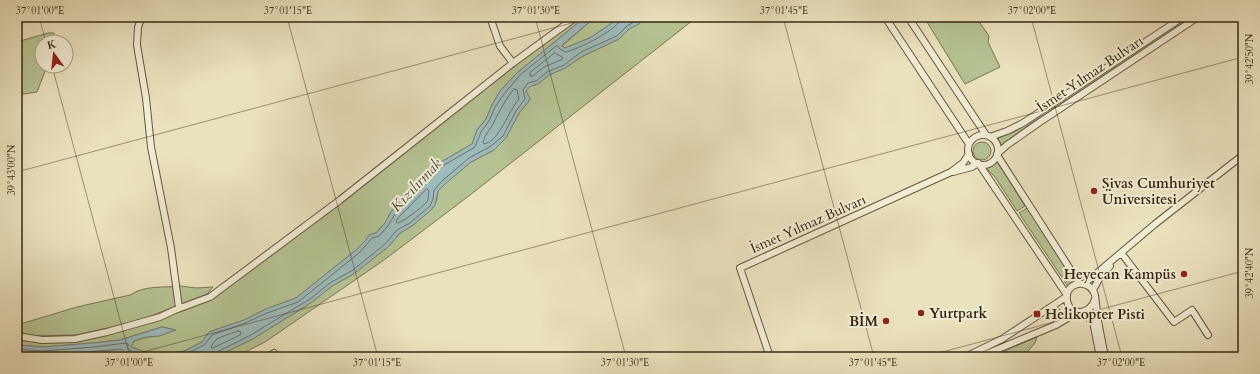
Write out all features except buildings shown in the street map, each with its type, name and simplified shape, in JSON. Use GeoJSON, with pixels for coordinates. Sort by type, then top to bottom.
{"type":"FeatureCollection","features":[{"type":"Feature","properties":{"kind":"street"},"geometry":{"type":"LineString","coordinates":[[142,17],[138,27],[138,45],[146,98],[151,147],[171,248],[179,308]]}},
{"type":"Feature","properties":{"kind":"street"},"geometry":{"type":"LineString","coordinates":[[490,17],[500,46],[513,63]]}},
{"type":"Feature","properties":{"kind":"street"},"geometry":{"type":"LineString","coordinates":[[17,336],[42,340],[75,339],[160,317],[179,308],[210,297],[340,200],[513,63],[576,17]]}},
{"type":"Feature","properties":{"kind":"street"},"geometry":{"type":"LineString","coordinates":[[885,17],[969,144],[969,154],[971,158],[978,164],[1066,296],[1070,308],[1080,312],[1093,322],[1100,357]]}},
{"type":"Feature","properties":{"kind":"street"},"geometry":{"type":"LineString","coordinates":[[908,17],[988,136],[997,143],[997,154],[1082,284],[1088,285],[1093,290],[1105,357]]}},
{"type":"Feature","properties":{"kind":"street","name":"İsmet Yılmaz Bulvarı"},"geometry":{"type":"LineString","coordinates":[[969,144],[976,136],[988,136],[1007,131],[1023,123],[1183,17]]}},
{"type":"Feature","properties":{"kind":"street","name":"İsmet Yılmaz Bulvarı"},"geometry":{"type":"LineString","coordinates":[[951,172],[978,164],[989,163],[1007,145],[1198,17]]}},
{"type":"Feature","properties":{"kind":"street","name":"İsmet Yılmaz Bulvarı"},"geometry":{"type":"LineString","coordinates":[[770,357],[740,268],[951,172],[963,164],[969,154]]}},
{"type":"Feature","properties":{"kind":"street"},"geometry":{"type":"LineString","coordinates":[[965,357],[1002,339],[1048,310],[1066,296],[1071,287],[1082,284],[1243,155]]}},
{"type":"Feature","properties":{"kind":"street"},"geometry":{"type":"LineString","coordinates":[[1093,290],[1099,278],[1130,245]]}},
{"type":"Feature","properties":{"kind":"street"},"geometry":{"type":"LineString","coordinates":[[1122,254],[1174,322],[1192,310],[1208,335]]}},
{"type":"Feature","properties":{"kind":"street"},"geometry":{"type":"LineString","coordinates":[[979,357],[1056,325],[1080,312],[1091,308],[1095,299]]}},
{"type":"Feature","properties":{"kind":"street"},"geometry":{"type":"LineString","coordinates":[[1048,310],[1056,310],[1059,313],[1059,320],[1056,325]]}},
{"type":"Feature","properties":{"kind":"green space"},"geometry":{"type":"Polygon","coordinates":[[[580,17],[585,17],[517,73],[500,91],[486,119],[477,130],[472,144],[436,165],[391,212],[385,223],[376,233],[369,235],[356,250],[296,298],[266,309],[244,320],[209,332],[202,342],[184,351],[164,354],[145,352],[131,347],[134,341],[147,337],[159,336],[175,330],[162,327],[120,340],[43,347],[17,345],[17,339],[42,343],[75,341],[176,312],[212,299],[515,65],[580,17]]]}},
{"type":"Feature","properties":{"kind":"green space"},"geometry":{"type":"Polygon","coordinates":[[[593,17],[621,17],[590,38],[565,48],[562,46],[592,20],[593,17]]]}},
{"type":"Feature","properties":{"kind":"green space"},"geometry":{"type":"Polygon","coordinates":[[[648,17],[697,17],[470,195],[384,260],[265,342],[235,357],[215,357],[251,340],[306,306],[332,286],[352,275],[388,247],[400,233],[412,226],[433,208],[437,199],[438,191],[445,183],[471,162],[494,150],[506,138],[519,113],[529,101],[526,91],[531,86],[538,84],[549,75],[565,68],[583,56],[619,39],[629,29],[648,17]]]}},
{"type":"Feature","properties":{"kind":"green space"},"geometry":{"type":"Polygon","coordinates":[[[924,17],[976,17],[989,36],[988,42],[1000,67],[965,84],[924,17]]]}},
{"type":"Feature","properties":{"kind":"green space"},"geometry":{"type":"Polygon","coordinates":[[[1189,17],[1192,17],[1001,145],[998,138],[1014,132],[1189,17]]]}},
{"type":"Feature","properties":{"kind":"green space"},"geometry":{"type":"Polygon","coordinates":[[[34,37],[34,74],[44,74],[37,92],[17,95],[17,42],[34,37]]]}},
{"type":"Feature","properties":{"kind":"green space"},"geometry":{"type":"Polygon","coordinates":[[[982,142],[988,145],[991,151],[988,157],[982,160],[976,157],[973,151],[976,145],[982,142]]]}},
{"type":"Feature","properties":{"kind":"green space"},"geometry":{"type":"Polygon","coordinates":[[[997,161],[1025,206],[1017,211],[995,177],[986,168],[997,161]]]}},
{"type":"Feature","properties":{"kind":"green space"},"geometry":{"type":"Polygon","coordinates":[[[1027,208],[1076,283],[1069,288],[1019,213],[1027,208]]]}},
{"type":"Feature","properties":{"kind":"green space"},"geometry":{"type":"Polygon","coordinates":[[[180,286],[196,288],[213,287],[207,294],[138,321],[77,335],[30,336],[17,333],[17,325],[77,307],[130,295],[148,288],[180,286]]]}},
{"type":"Feature","properties":{"kind":"green space"},"geometry":{"type":"Polygon","coordinates":[[[1037,337],[1035,343],[1023,357],[995,357],[995,355],[1037,337]]]}},
{"type":"Feature","properties":{"kind":"water","name":"Kızılırmak"},"geometry":{"type":"Polygon","coordinates":[[[585,17],[593,17],[592,20],[562,46],[565,48],[590,38],[621,17],[653,17],[644,18],[639,24],[629,29],[619,39],[583,56],[565,68],[549,75],[538,84],[531,86],[526,91],[530,98],[529,101],[519,113],[506,138],[494,150],[471,162],[445,184],[438,191],[435,205],[430,211],[412,226],[400,233],[388,247],[355,273],[332,286],[312,302],[251,340],[215,357],[17,357],[17,345],[43,347],[120,340],[162,327],[176,330],[159,336],[147,337],[134,341],[131,347],[145,352],[164,354],[185,351],[202,342],[209,332],[244,320],[266,309],[296,298],[356,250],[369,235],[376,233],[385,223],[391,212],[436,165],[472,144],[477,130],[486,119],[500,91],[517,73],[585,17]]]}},
{"type":"Feature","properties":{"kind":"place","name":"Sivas Cumhuriyet Üniversitesi"},"geometry":{"type":"Point","coordinates":[1094,191]}},
{"type":"Feature","properties":{"kind":"place","name":"Heyecan Kampüs"},"geometry":{"type":"Point","coordinates":[1184,274]}},
{"type":"Feature","properties":{"kind":"place","name":"Yurtpark"},"geometry":{"type":"Point","coordinates":[921,313]}},
{"type":"Feature","properties":{"kind":"place","name":"Helikopter Pisti"},"geometry":{"type":"Point","coordinates":[1037,314]}},
{"type":"Feature","properties":{"kind":"place","name":"BİM"},"geometry":{"type":"Point","coordinates":[886,321]}}]}
